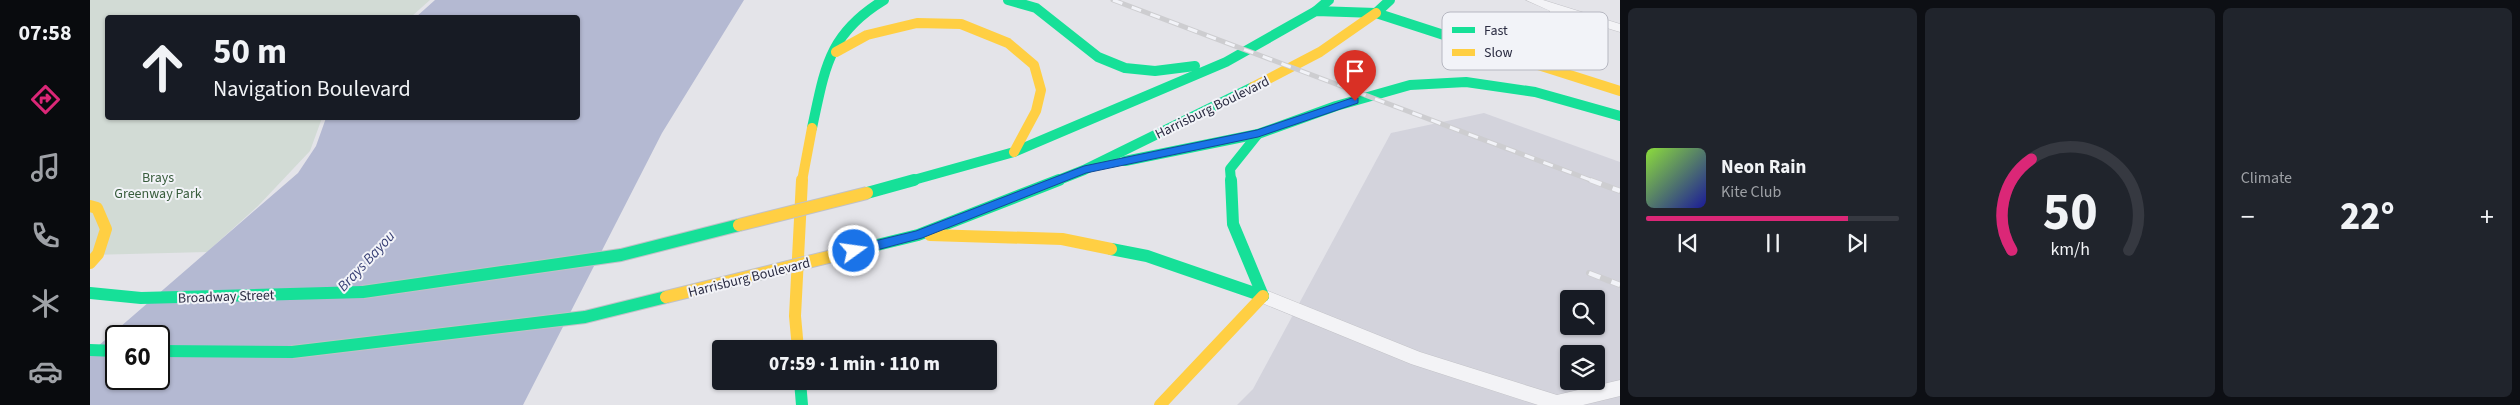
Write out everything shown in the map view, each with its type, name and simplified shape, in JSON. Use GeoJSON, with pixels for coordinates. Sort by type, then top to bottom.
{"type":"FeatureCollection","features":[{"type":"Feature","properties":{"kind":"main road"},"geometry":{"type":"LineString","coordinates":[[797,340],[795,316],[803,169],[828,56],[841,33],[868,8],[884,0]]}},
{"type":"Feature","properties":{"kind":"main road"},"geometry":{"type":"LineString","coordinates":[[1008,0],[1036,8],[1098,57],[1125,68],[1154,71],[1226,62]]}},
{"type":"Feature","properties":{"kind":"main road"},"geometry":{"type":"LineString","coordinates":[[1014,152],[1226,62],[1316,11],[1329,0]]}},
{"type":"Feature","properties":{"kind":"main road","name":"Harrisburg Boulevard"},"geometry":{"type":"LineString","coordinates":[[170,351],[292,352],[585,317],[918,235],[1084,170],[1257,85],[1320,52],[1376,13],[1390,0]]}},
{"type":"Feature","properties":{"kind":"main road"},"geometry":{"type":"LineString","coordinates":[[1316,11],[1376,13],[1442,34]]}},
{"type":"Feature","properties":{"kind":"main road"},"geometry":{"type":"LineString","coordinates":[[828,56],[867,35],[917,23],[961,24],[1008,43],[1034,65],[1041,90],[1036,111],[1014,152]]}},
{"type":"Feature","properties":{"kind":"main road"},"geometry":{"type":"LineString","coordinates":[[1554,70],[1620,91]]}},
{"type":"Feature","properties":{"kind":"main road"},"geometry":{"type":"LineString","coordinates":[[1084,170],[1258,134],[1336,106],[1410,85],[1466,82],[1535,92],[1620,116]]}},
{"type":"Feature","properties":{"kind":"main road"},"geometry":{"type":"LineString","coordinates":[[1258,134],[1230,169],[1233,224],[1263,296]]}},
{"type":"Feature","properties":{"kind":"main road","name":"Broadway Street"},"geometry":{"type":"LineString","coordinates":[[90,293],[141,298],[363,292],[621,256],[867,193],[1014,152]]}},
{"type":"Feature","properties":{"kind":"main road"},"geometry":{"type":"LineString","coordinates":[[90,206],[97,208],[106,229],[98,254],[90,263]]}},
{"type":"Feature","properties":{"kind":"main road"},"geometry":{"type":"LineString","coordinates":[[918,235],[1062,239],[1147,256],[1263,296]]}},
{"type":"Feature","properties":{"kind":"main road"},"geometry":{"type":"LineString","coordinates":[[1160,405],[1263,296]]}},
{"type":"Feature","properties":{"kind":"main road"},"geometry":{"type":"LineString","coordinates":[[90,350],[105,351]]}},
{"type":"Feature","properties":{"kind":"main road"},"geometry":{"type":"LineString","coordinates":[[801,390],[802,405]]}},
{"type":"Feature","properties":{"kind":"lane"},"geometry":{"type":"LineString","coordinates":[[1532,0],[1567,12]]}},
{"type":"Feature","properties":{"kind":"lane"},"geometry":{"type":"LineString","coordinates":[[1608,24],[1620,28]]}},
{"type":"Feature","properties":{"kind":"lane"},"geometry":{"type":"LineString","coordinates":[[1263,296],[1417,359],[1559,404],[1620,388]]}},
{"type":"Feature","properties":{"kind":"shaded area"},"geometry":{"type":"Polygon","coordinates":[[[1484,113],[1620,162],[1620,405],[1237,405],[1253,389],[1391,133],[1484,113]]]}},
{"type":"Feature","properties":{"kind":"green space","name":"Brays Greenway Park"},"geometry":{"type":"Polygon","coordinates":[[[90,0],[430,0],[413,15],[105,15],[105,120],[321,120],[310,151],[258,206],[207,252],[90,255],[90,0]]]}},
{"type":"Feature","properties":{"kind":"water","name":"Brays Bayou"},"geometry":{"type":"Polygon","coordinates":[[[435,0],[744,0],[662,133],[523,405],[90,405],[90,353],[105,340],[105,390],[170,390],[170,325],[122,325],[298,173],[316,146],[325,120],[580,120],[580,15],[418,15],[435,0]]]}},
{"type":"Feature","properties":{"kind":"railway"},"geometry":{"type":"LineString","coordinates":[[1113,0],[1593,181]]}},
{"type":"Feature","properties":{"kind":"railway"},"geometry":{"type":"LineString","coordinates":[[1590,180],[1620,191]]}},
{"type":"Feature","properties":{"kind":"railway"},"geometry":{"type":"LineString","coordinates":[[1589,273],[1620,285]]}},
{"type":"Feature","properties":{"kind":"traffic: fast"},"geometry":{"type":"LineString","coordinates":[[812,128],[825,70],[839,38],[850,24],[865,11],[884,0]]}},
{"type":"Feature","properties":{"kind":"traffic: fast"},"geometry":{"type":"LineString","coordinates":[[1008,0],[1036,8],[1098,57],[1125,68],[1155,71],[1195,66]]}},
{"type":"Feature","properties":{"kind":"traffic: fast"},"geometry":{"type":"LineString","coordinates":[[1316,11],[1329,0]]}},
{"type":"Feature","properties":{"kind":"traffic: fast"},"geometry":{"type":"LineString","coordinates":[[1376,13],[1390,0]]}},
{"type":"Feature","properties":{"kind":"traffic: fast"},"geometry":{"type":"LineString","coordinates":[[867,193],[1014,152],[1226,62],[1316,11],[1376,13],[1442,34]]}},
{"type":"Feature","properties":{"kind":"traffic: fast"},"geometry":{"type":"LineString","coordinates":[[1125,161],[1258,134],[1336,106],[1410,85],[1466,82],[1535,92],[1620,116]]}},
{"type":"Feature","properties":{"kind":"traffic: fast"},"geometry":{"type":"LineString","coordinates":[[873,246],[918,235],[1084,170],[1253,87]]}},
{"type":"Feature","properties":{"kind":"traffic: fast"},"geometry":{"type":"LineString","coordinates":[[1258,134],[1230,169],[1233,224],[1263,296]]}},
{"type":"Feature","properties":{"kind":"traffic: fast"},"geometry":{"type":"LineString","coordinates":[[363,292],[621,255],[739,225]]}},
{"type":"Feature","properties":{"kind":"traffic: fast"},"geometry":{"type":"LineString","coordinates":[[1111,249],[1147,256],[1263,296]]}},
{"type":"Feature","properties":{"kind":"traffic: fast"},"geometry":{"type":"LineString","coordinates":[[90,293],[141,298],[363,292]]}},
{"type":"Feature","properties":{"kind":"traffic: fast"},"geometry":{"type":"LineString","coordinates":[[292,352],[585,317],[666,297]]}},
{"type":"Feature","properties":{"kind":"traffic: fast"},"geometry":{"type":"LineString","coordinates":[[90,350],[105,351]]}},
{"type":"Feature","properties":{"kind":"traffic: fast"},"geometry":{"type":"LineString","coordinates":[[170,351],[292,352]]}},
{"type":"Feature","properties":{"kind":"traffic: fast"},"geometry":{"type":"LineString","coordinates":[[801,390],[802,405]]}},
{"type":"Feature","properties":{"kind":"traffic: slow"},"geometry":{"type":"LineString","coordinates":[[1253,87],[1320,52],[1376,13]]}},
{"type":"Feature","properties":{"kind":"traffic: slow"},"geometry":{"type":"LineString","coordinates":[[836,52],[867,35],[917,23],[961,24],[1008,43],[1034,65],[1041,90],[1036,111],[1014,152]]}},
{"type":"Feature","properties":{"kind":"traffic: slow"},"geometry":{"type":"LineString","coordinates":[[1554,70],[1620,91]]}},
{"type":"Feature","properties":{"kind":"traffic: slow"},"geometry":{"type":"LineString","coordinates":[[797,340],[795,316],[803,169],[812,128]]}},
{"type":"Feature","properties":{"kind":"traffic: slow"},"geometry":{"type":"LineString","coordinates":[[739,225],[867,193]]}},
{"type":"Feature","properties":{"kind":"traffic: slow"},"geometry":{"type":"LineString","coordinates":[[90,206],[97,208],[106,229],[98,254],[90,263]]}},
{"type":"Feature","properties":{"kind":"traffic: slow"},"geometry":{"type":"LineString","coordinates":[[930,235],[1062,239],[1111,249]]}},
{"type":"Feature","properties":{"kind":"traffic: slow"},"geometry":{"type":"LineString","coordinates":[[666,297],[873,246]]}},
{"type":"Feature","properties":{"kind":"traffic: slow"},"geometry":{"type":"LineString","coordinates":[[1160,405],[1263,296]]}},
{"type":"Feature","properties":{"kind":"route"},"geometry":{"type":"LineString","coordinates":[[854,251],[918,235],[1084,170],[1258,134],[1355,101]]}}]}
